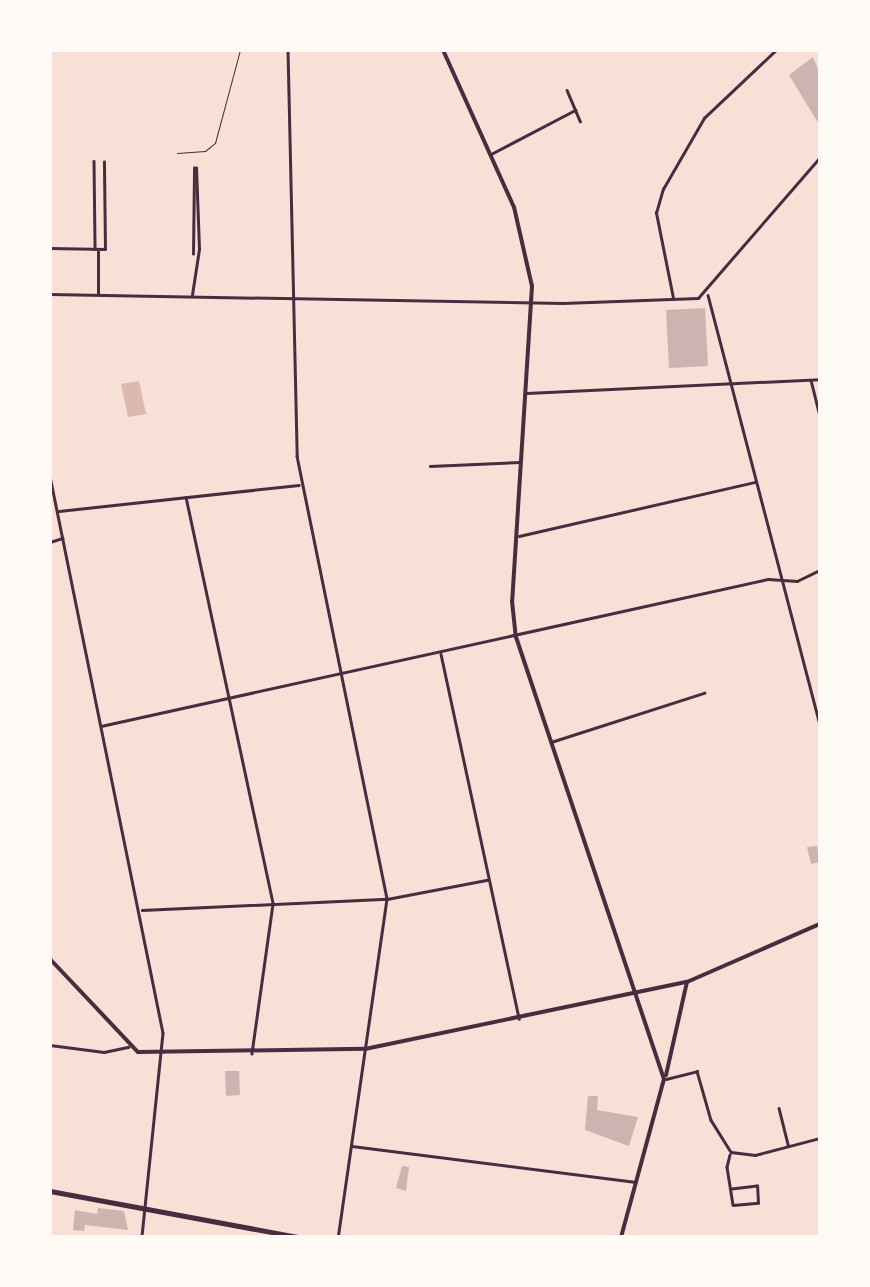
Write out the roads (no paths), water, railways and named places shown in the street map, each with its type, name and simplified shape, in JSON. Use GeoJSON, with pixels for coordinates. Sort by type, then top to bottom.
{"type":"FeatureCollection","features":[{"type":"Feature","properties":{"kind":"highway"},"geometry":{"type":"LineString","coordinates":[[50,1191],[147,1204],[299,1237]]}},
{"type":"Feature","properties":{"kind":"street"},"geometry":{"type":"LineString","coordinates":[[288,50],[292,298],[301,485],[387,899],[338,1237]]}},
{"type":"Feature","properties":{"kind":"street"},"geometry":{"type":"LineString","coordinates":[[443,50],[514,207],[534,302],[516,536],[516,637],[664,1079]]}},
{"type":"Feature","properties":{"kind":"street"},"geometry":{"type":"LineString","coordinates":[[673,299],[656,214],[663,189],[704,118],[776,50]]}},
{"type":"Feature","properties":{"kind":"street"},"geometry":{"type":"LineString","coordinates":[[567,90],[580,121]]}},
{"type":"Feature","properties":{"kind":"street"},"geometry":{"type":"LineString","coordinates":[[490,154],[575,110]]}},
{"type":"Feature","properties":{"kind":"street"},"geometry":{"type":"LineString","coordinates":[[50,294],[534,302],[673,299],[708,293],[820,157]]}},
{"type":"Feature","properties":{"kind":"street"},"geometry":{"type":"LineString","coordinates":[[94,162],[98,295]]}},
{"type":"Feature","properties":{"kind":"street"},"geometry":{"type":"LineString","coordinates":[[50,248],[104,249],[104,162]]}},
{"type":"Feature","properties":{"kind":"street"},"geometry":{"type":"LineString","coordinates":[[192,296],[194,255],[196,168],[190,168],[189,250],[194,255]]}},
{"type":"Feature","properties":{"kind":"street"},"geometry":{"type":"LineString","coordinates":[[708,293],[820,724]]}},
{"type":"Feature","properties":{"kind":"street"},"geometry":{"type":"LineString","coordinates":[[527,393],[820,379]]}},
{"type":"Feature","properties":{"kind":"street"},"geometry":{"type":"LineString","coordinates":[[811,380],[820,416]]}},
{"type":"Feature","properties":{"kind":"street"},"geometry":{"type":"LineString","coordinates":[[430,466],[522,462]]}},
{"type":"Feature","properties":{"kind":"street"},"geometry":{"type":"LineString","coordinates":[[50,476],[139,910],[164,1057],[142,1237]]}},
{"type":"Feature","properties":{"kind":"street"},"geometry":{"type":"LineString","coordinates":[[516,536],[756,482]]}},
{"type":"Feature","properties":{"kind":"street"},"geometry":{"type":"LineString","coordinates":[[58,512],[301,485]]}},
{"type":"Feature","properties":{"kind":"street"},"geometry":{"type":"LineString","coordinates":[[186,497],[272,904],[252,1054]]}},
{"type":"Feature","properties":{"kind":"street"},"geometry":{"type":"LineString","coordinates":[[50,542],[62,538]]}},
{"type":"Feature","properties":{"kind":"street"},"geometry":{"type":"LineString","coordinates":[[101,726],[820,570]]}},
{"type":"Feature","properties":{"kind":"street"},"geometry":{"type":"LineString","coordinates":[[441,654],[518,1019]]}},
{"type":"Feature","properties":{"kind":"street"},"geometry":{"type":"LineString","coordinates":[[550,742],[704,693]]}},
{"type":"Feature","properties":{"kind":"street"},"geometry":{"type":"LineString","coordinates":[[139,910],[387,899],[488,880]]}},
{"type":"Feature","properties":{"kind":"street"},"geometry":{"type":"LineString","coordinates":[[50,1045],[104,1052],[128,1046],[164,1057],[365,1049],[687,982],[820,924]]}},
{"type":"Feature","properties":{"kind":"street"},"geometry":{"type":"LineString","coordinates":[[50,959],[128,1046]]}},
{"type":"Feature","properties":{"kind":"street"},"geometry":{"type":"LineString","coordinates":[[621,1237],[687,982]]}},
{"type":"Feature","properties":{"kind":"street"},"geometry":{"type":"LineString","coordinates":[[664,1079],[696,1071],[711,1120],[732,1152]]}},
{"type":"Feature","properties":{"kind":"street"},"geometry":{"type":"LineString","coordinates":[[778,1108],[789,1146]]}},
{"type":"Feature","properties":{"kind":"street"},"geometry":{"type":"LineString","coordinates":[[732,1152],[789,1146],[820,1138]]}},
{"type":"Feature","properties":{"kind":"street"},"geometry":{"type":"LineString","coordinates":[[351,1146],[638,1183]]}},
{"type":"Feature","properties":{"kind":"street"},"geometry":{"type":"LineString","coordinates":[[732,1152],[726,1166],[733,1205],[758,1203],[756,1186],[732,1188]]}},
{"type":"Feature","properties":{"kind":"lane"},"geometry":{"type":"LineString","coordinates":[[177,152],[205,151],[214,143],[240,50]]}}]}
